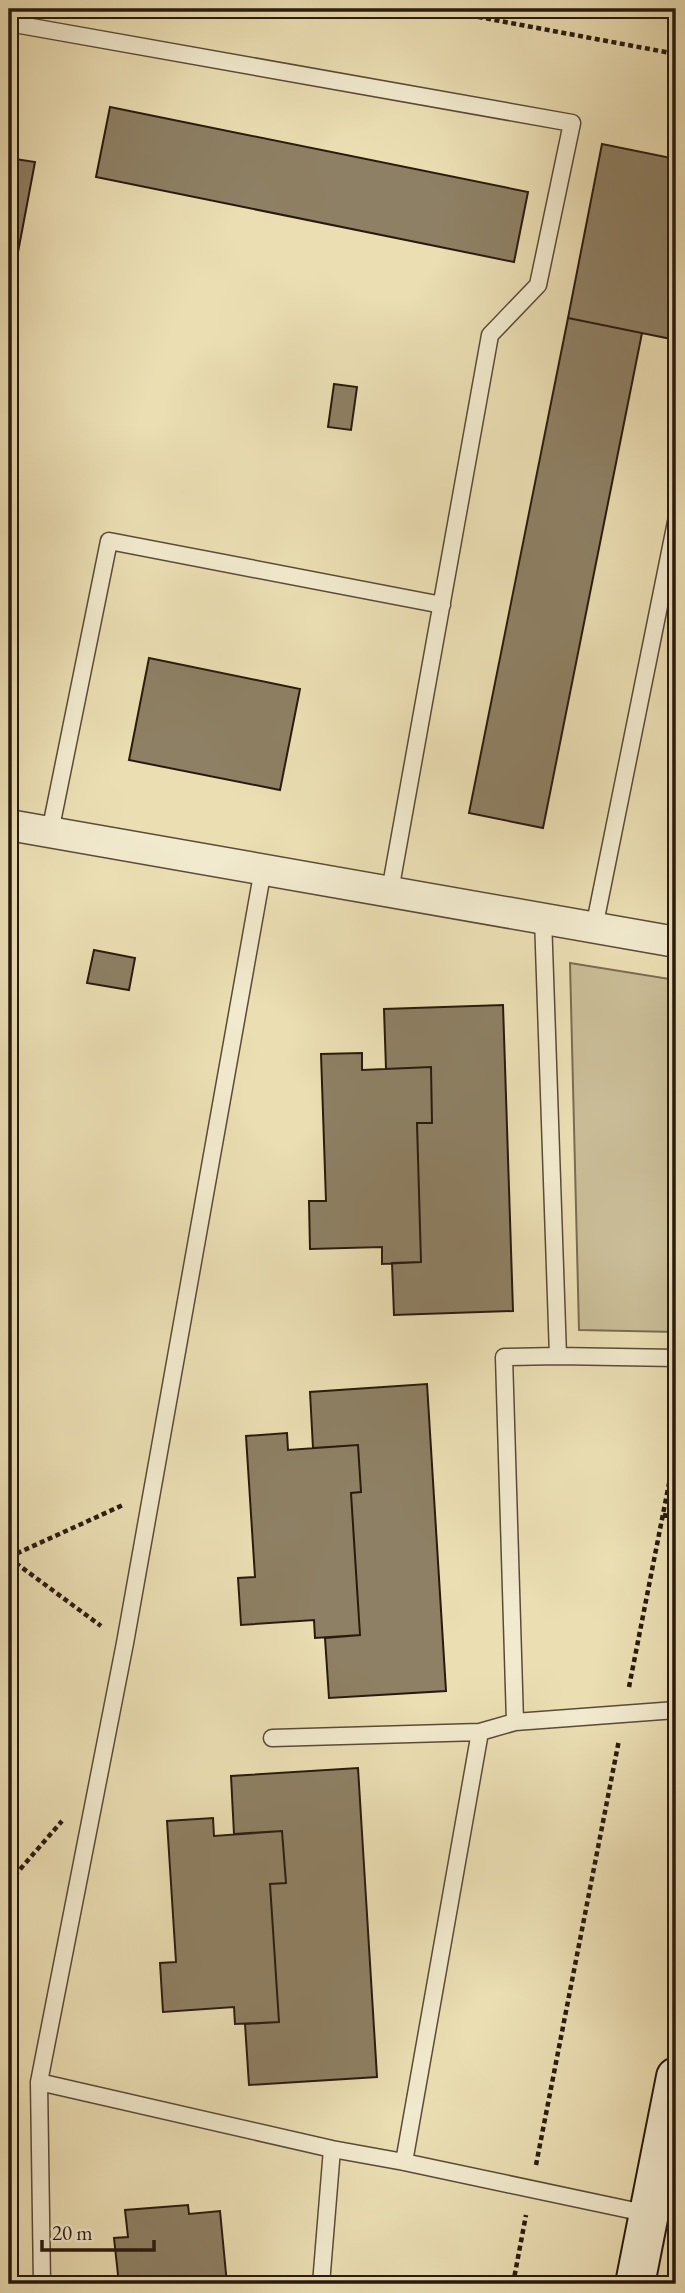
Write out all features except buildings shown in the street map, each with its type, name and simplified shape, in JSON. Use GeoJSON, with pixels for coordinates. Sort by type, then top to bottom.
{"type":"FeatureCollection","features":[{"type":"Feature","properties":{"kind":"main road"},"geometry":{"type":"LineString","coordinates":[[635,2284],[676,2077]]}},
{"type":"Feature","properties":{"kind":"street"},"geometry":{"type":"LineString","coordinates":[[9,825],[676,942]]}},
{"type":"Feature","properties":{"kind":"lane"},"geometry":{"type":"LineString","coordinates":[[9,23],[572,123],[538,285],[490,335],[390,891]]}},
{"type":"Feature","properties":{"kind":"lane"},"geometry":{"type":"LineString","coordinates":[[594,928],[676,522]]}},
{"type":"Feature","properties":{"kind":"lane"},"geometry":{"type":"LineString","coordinates":[[50,832],[110,541],[442,605]]}},
{"type":"Feature","properties":{"kind":"lane"},"geometry":{"type":"LineString","coordinates":[[42,2284],[39,2082],[125,1643],[262,870]]}},
{"type":"Feature","properties":{"kind":"lane"},"geometry":{"type":"LineString","coordinates":[[543,918],[558,1356]]}},
{"type":"Feature","properties":{"kind":"lane"},"geometry":{"type":"LineString","coordinates":[[515,1722],[504,1357],[676,1358]]}},
{"type":"Feature","properties":{"kind":"lane"},"geometry":{"type":"LineString","coordinates":[[272,1738],[480,1732],[515,1722],[676,1710]]}},
{"type":"Feature","properties":{"kind":"lane"},"geometry":{"type":"LineString","coordinates":[[404,2162],[480,1732]]}},
{"type":"Feature","properties":{"kind":"lane"},"geometry":{"type":"LineString","coordinates":[[39,2082],[332,2149],[649,2214]]}},
{"type":"Feature","properties":{"kind":"lane"},"geometry":{"type":"LineString","coordinates":[[321,2284],[332,2149]]}},
{"type":"Feature","properties":{"kind":"path"},"geometry":{"type":"LineString","coordinates":[[436,9],[676,54]]}},
{"type":"Feature","properties":{"kind":"path"},"geometry":{"type":"LineString","coordinates":[[513,2284],[676,1448]]}},
{"type":"Feature","properties":{"kind":"path"},"geometry":{"type":"LineString","coordinates":[[125,1643],[9,1557],[152,1492]]}},
{"type":"Feature","properties":{"kind":"path"},"geometry":{"type":"LineString","coordinates":[[663,1515],[676,1517]]}},
{"type":"Feature","properties":{"kind":"path"},"geometry":{"type":"LineString","coordinates":[[9,1882],[97,1781]]}},
{"type":"Feature","properties":{"kind":"shaded area"},"geometry":{"type":"Polygon","coordinates":[[[570,963],[676,980],[676,1332],[579,1330],[570,963]]]}}]}
